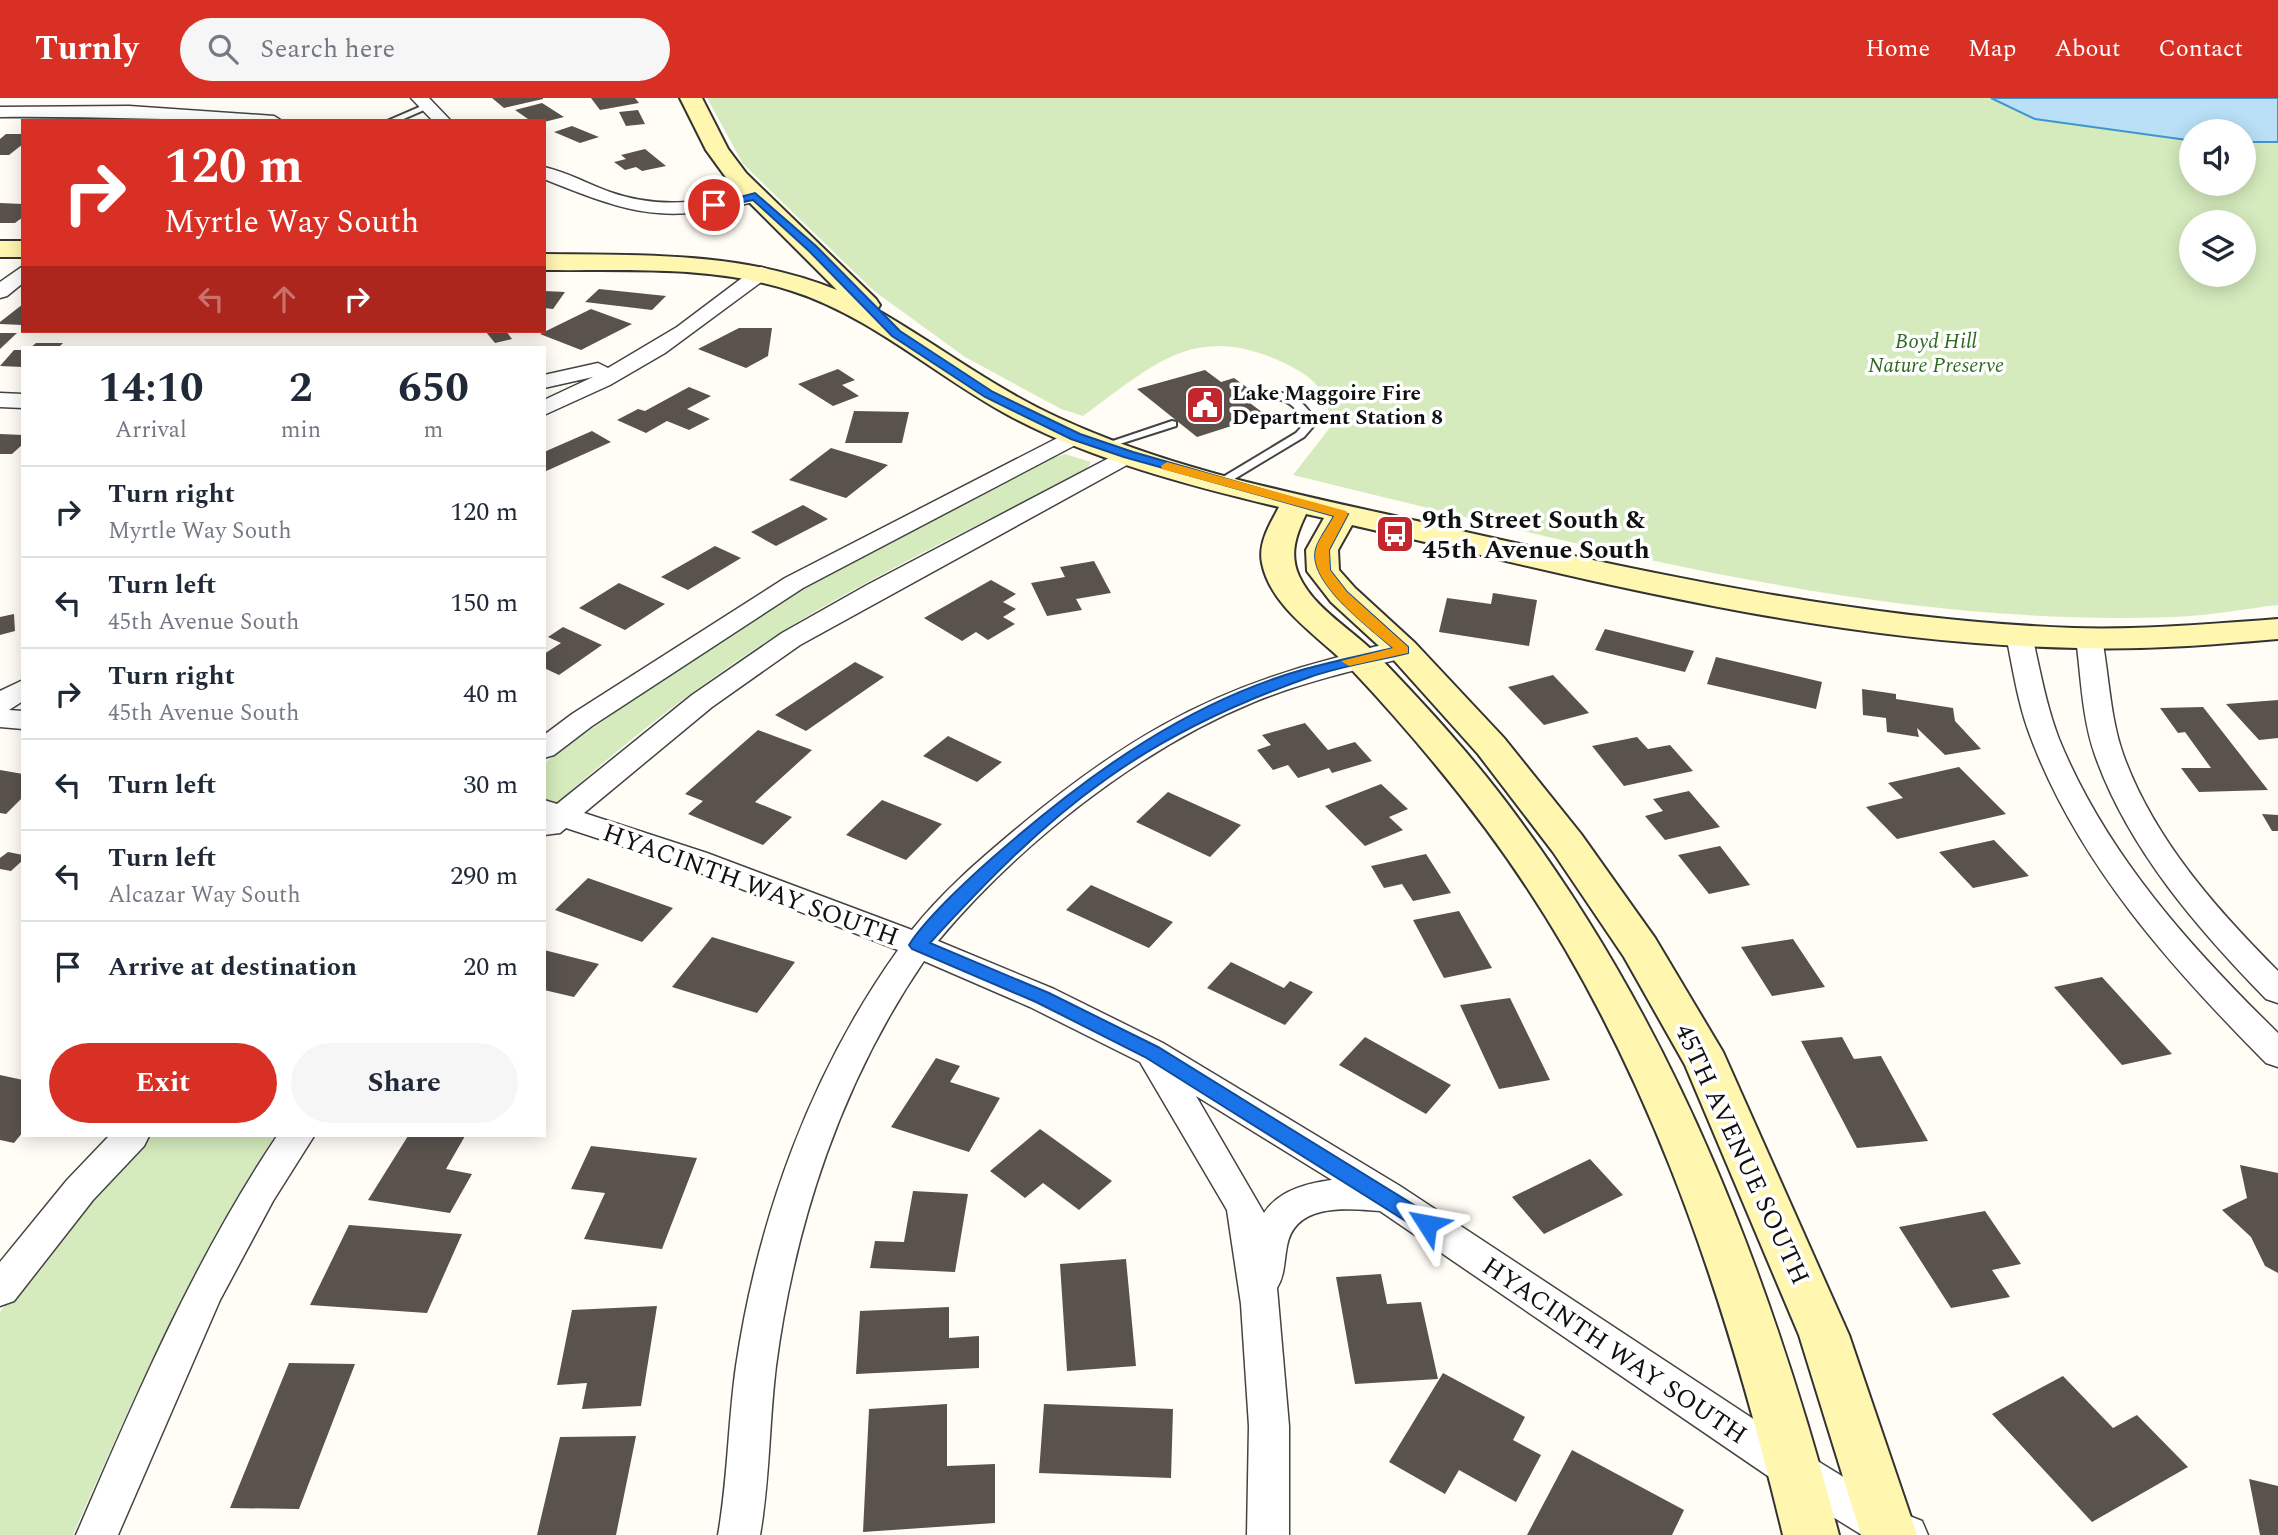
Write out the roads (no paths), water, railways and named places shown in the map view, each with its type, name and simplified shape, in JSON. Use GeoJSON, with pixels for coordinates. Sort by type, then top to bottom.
{"type":"FeatureCollection","features":[{"type":"Feature","properties":{"kind":"street"},"geometry":{"type":"LineString","coordinates":[[691,98],[717,150],[755,196],[896,334]]}},
{"type":"Feature","properties":{"kind":"street"},"geometry":{"type":"LineString","coordinates":[[423,103],[441,119]]}},
{"type":"Feature","properties":{"kind":"street"},"geometry":{"type":"LineString","coordinates":[[0,112],[129,111],[245,119]]}},
{"type":"Feature","properties":{"kind":"street"},"geometry":{"type":"LineString","coordinates":[[546,173],[613,199],[663,210],[714,205],[755,196]]}},
{"type":"Feature","properties":{"kind":"street"},"geometry":{"type":"LineString","coordinates":[[546,407],[622,369],[692,327],[761,273],[771,247],[776,215]]}},
{"type":"Feature","properties":{"kind":"street"},"geometry":{"type":"LineString","coordinates":[[0,249],[21,249]]}},
{"type":"Feature","properties":{"kind":"street"},"geometry":{"type":"LineString","coordinates":[[546,262],[713,268],[761,273],[838,300],[989,394],[1075,436],[1297,503],[1688,591],[1805,613],[1914,628],[2019,635],[2163,638],[2278,629]]}},
{"type":"Feature","properties":{"kind":"street"},"geometry":{"type":"LineString","coordinates":[[0,292],[21,274]]}},
{"type":"Feature","properties":{"kind":"street"},"geometry":{"type":"LineString","coordinates":[[546,382],[592,371],[654,349]]}},
{"type":"Feature","properties":{"kind":"street"},"geometry":{"type":"LineString","coordinates":[[0,400],[21,401]]}},
{"type":"Feature","properties":{"kind":"street"},"geometry":{"type":"LineString","coordinates":[[546,747],[582,720],[793,583],[1075,436]]}},
{"type":"Feature","properties":{"kind":"street"},"geometry":{"type":"LineString","coordinates":[[549,819],[702,701],[791,639],[876,590],[1011,521],[1116,450]]}},
{"type":"Feature","properties":{"kind":"street","name":"45TH AVENUE SOUTH"},"geometry":{"type":"LineString","coordinates":[[1297,503],[1277,545],[1278,564],[1286,584],[1312,614],[1360,658],[1470,781],[1539,873],[1600,971],[1656,1078],[1704,1185],[1753,1326],[1796,1471],[1811,1535]]}},
{"type":"Feature","properties":{"kind":"street","name":"45TH AVENUE SOUTH"},"geometry":{"type":"LineString","coordinates":[[1342,514],[1322,550],[1323,570],[1343,595],[1403,650],[1491,746],[1567,843],[1640,948],[1707,1064],[1824,1335],[1894,1532]]}},
{"type":"Feature","properties":{"kind":"street"},"geometry":{"type":"LineString","coordinates":[[2019,635],[2045,737],[2068,791],[2101,846],[2196,968],[2278,1054]]}},
{"type":"Feature","properties":{"kind":"street"},"geometry":{"type":"LineString","coordinates":[[2089,638],[2108,752],[2140,823],[2249,962],[2278,991]]}},
{"type":"Feature","properties":{"kind":"street"},"geometry":{"type":"LineString","coordinates":[[739,1535],[755,1381],[781,1242],[817,1134],[862,1032],[918,945],[985,873],[1100,776],[1150,744],[1231,702],[1308,673],[1360,658],[1403,650]]}},
{"type":"Feature","properties":{"kind":"street"},"geometry":{"type":"LineString","coordinates":[[0,704],[21,689]]}},
{"type":"Feature","properties":{"kind":"street"},"geometry":{"type":"LineString","coordinates":[[0,718],[21,720]]}},
{"type":"Feature","properties":{"kind":"street","name":"HYACINTH WAY SOUTH"},"geometry":{"type":"LineString","coordinates":[[549,819],[696,860],[918,945],[1042,998],[1151,1052],[1387,1196],[1796,1471],[1894,1532]]}},
{"type":"Feature","properties":{"kind":"street"},"geometry":{"type":"LineString","coordinates":[[1151,1052],[1245,1208],[1260,1304],[1269,1426],[1268,1535]]}},
{"type":"Feature","properties":{"kind":"street"},"geometry":{"type":"LineString","coordinates":[[0,1290],[80,1190],[130,1137]]}},
{"type":"Feature","properties":{"kind":"street"},"geometry":{"type":"LineString","coordinates":[[97,1535],[203,1295],[260,1191],[295,1137]]}},
{"type":"Feature","properties":{"kind":"street"},"geometry":{"type":"LineString","coordinates":[[1260,1304],[1270,1236],[1286,1210],[1312,1197],[1387,1196]]}},
{"type":"Feature","properties":{"kind":"lane"},"geometry":{"type":"LineString","coordinates":[[395,119],[423,103]]}},
{"type":"Feature","properties":{"kind":"lane"},"geometry":{"type":"LineString","coordinates":[[1222,482],[1300,435],[1312,422],[1297,401],[1275,394],[1257,398]]}},
{"type":"Feature","properties":{"kind":"lane"},"geometry":{"type":"LineString","coordinates":[[1116,450],[1172,424]]}},
{"type":"Feature","properties":{"kind":"water"},"geometry":{"type":"Polygon","coordinates":[[[1991,98],[2278,98],[2278,142],[2256,142],[2256,119],[2179,119],[2179,139],[2035,119],[1991,98]]]}},
{"type":"Feature","properties":{"kind":"place","name":"Lake Maggoire Fire Department Station 8"},"geometry":{"type":"Point","coordinates":[1205,405]}},
{"type":"Feature","properties":{"kind":"place","name":"9th Street South & 45th Avenue South"},"geometry":{"type":"Point","coordinates":[1395,534]}},
{"type":"Feature","properties":{"kind":"park label","name":"Boyd Hill Nature Preserve"},"geometry":{"type":"Point","coordinates":[1936,353]}}]}
